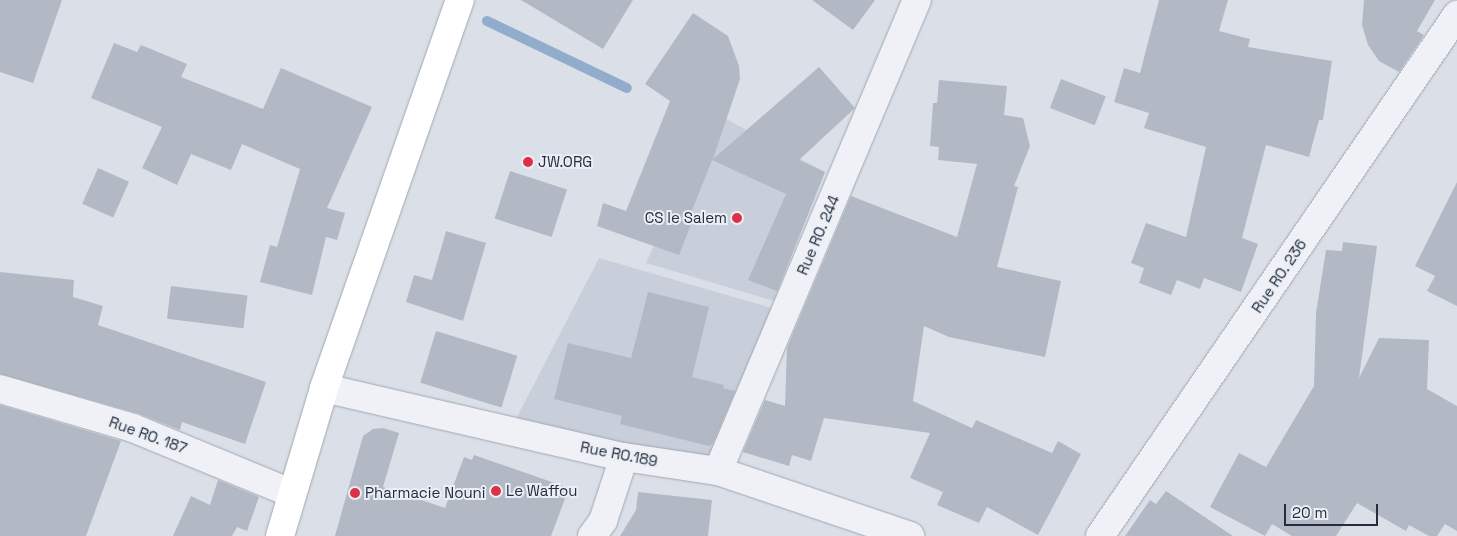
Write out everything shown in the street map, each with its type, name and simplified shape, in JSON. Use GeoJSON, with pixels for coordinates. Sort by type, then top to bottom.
{"type":"FeatureCollection","features":[{"type":"Feature","properties":{"kind":"main road"},"geometry":{"type":"LineString","coordinates":[[280,536],[291,493],[324,388],[460,0]]}},
{"type":"Feature","properties":{"kind":"street","name":"Rue RO. 244"},"geometry":{"type":"LineString","coordinates":[[718,471],[917,0]]}},
{"type":"Feature","properties":{"kind":"street","name":"Rue RO. 236"},"geometry":{"type":"LineString","coordinates":[[1100,536],[1457,15]]}},
{"type":"Feature","properties":{"kind":"street","name":"Rue RO.189"},"geometry":{"type":"LineString","coordinates":[[324,388],[624,457],[718,471],[910,536]]}},
{"type":"Feature","properties":{"kind":"street","name":"Rue RO. 187"},"geometry":{"type":"LineString","coordinates":[[0,389],[133,428],[291,493]]}},
{"type":"Feature","properties":{"kind":"street"},"geometry":{"type":"LineString","coordinates":[[592,536],[603,521],[624,457]]}},
{"type":"Feature","properties":{"kind":"shaded area","name":"CS le Salem"},"geometry":{"type":"Polygon","coordinates":[[[715,113],[825,172],[774,301],[646,263],[715,113]]]}},
{"type":"Feature","properties":{"kind":"shaded area"},"geometry":{"type":"Polygon","coordinates":[[[599,258],[775,309],[712,465],[516,419],[599,258]]]}},
{"type":"Feature","properties":{"kind":"building"},"geometry":{"type":"Polygon","coordinates":[[[0,0],[62,0],[33,83],[0,72],[0,0]]]}},
{"type":"Feature","properties":{"kind":"building"},"geometry":{"type":"Polygon","coordinates":[[[521,0],[633,0],[603,49],[521,0]]]}},
{"type":"Feature","properties":{"kind":"building"},"geometry":{"type":"Polygon","coordinates":[[[812,0],[875,0],[853,30],[812,0]]]}},
{"type":"Feature","properties":{"kind":"building"},"geometry":{"type":"Polygon","coordinates":[[[1159,0],[1228,0],[1219,31],[1250,39],[1248,47],[1332,61],[1323,120],[1319,120],[1309,157],[1266,145],[1242,238],[1258,244],[1241,292],[1204,278],[1200,289],[1177,280],[1171,295],[1139,283],[1144,268],[1131,263],[1146,223],[1186,237],[1206,147],[1144,128],[1149,113],[1114,102],[1124,68],[1140,73],[1159,0]]]}},
{"type":"Feature","properties":{"kind":"building"},"geometry":{"type":"Polygon","coordinates":[[[1364,0],[1435,0],[1417,31],[1424,35],[1399,72],[1379,61],[1368,45],[1362,25],[1364,0]]]}},
{"type":"Feature","properties":{"kind":"building"},"geometry":{"type":"Polygon","coordinates":[[[693,13],[728,36],[739,66],[740,79],[713,159],[819,67],[855,108],[799,160],[825,172],[777,291],[748,280],[786,194],[712,160],[689,218],[693,219],[679,255],[597,226],[603,203],[626,211],[670,101],[645,84],[693,13]]]}},
{"type":"Feature","properties":{"kind":"building"},"geometry":{"type":"Polygon","coordinates":[[[114,43],[137,52],[141,45],[187,64],[181,77],[263,109],[281,68],[372,107],[327,208],[345,213],[337,240],[326,237],[312,295],[260,282],[270,245],[277,247],[300,169],[242,144],[231,170],[191,154],[177,185],[142,168],[162,127],[91,98],[114,43]]]}},
{"type":"Feature","properties":{"kind":"building"},"geometry":{"type":"Polygon","coordinates":[[[1061,79],[1106,96],[1095,125],[1050,108],[1061,79]]]}},
{"type":"Feature","properties":{"kind":"building"},"geometry":{"type":"Polygon","coordinates":[[[939,80],[1007,86],[1004,115],[1023,118],[1030,146],[1014,186],[1018,187],[997,267],[1061,281],[1045,357],[949,337],[924,326],[913,401],[972,428],[976,420],[1052,453],[1058,441],[1081,454],[1038,535],[987,507],[979,523],[937,505],[943,492],[910,478],[930,433],[824,418],[811,461],[792,455],[789,466],[743,452],[765,400],[785,406],[787,348],[851,196],[957,237],[977,164],[938,160],[939,147],[930,146],[933,103],[937,103],[939,80]]]}},
{"type":"Feature","properties":{"kind":"building"},"geometry":{"type":"Polygon","coordinates":[[[98,168],[129,182],[113,217],[82,204],[98,168]]]}},
{"type":"Feature","properties":{"kind":"building"},"geometry":{"type":"Polygon","coordinates":[[[510,171],[567,190],[552,237],[495,219],[510,171]]]}},
{"type":"Feature","properties":{"kind":"building"},"geometry":{"type":"Polygon","coordinates":[[[1457,182],[1457,306],[1427,291],[1435,276],[1415,266],[1457,182]]]}},
{"type":"Feature","properties":{"kind":"building"},"geometry":{"type":"Polygon","coordinates":[[[446,231],[486,243],[463,321],[406,302],[414,275],[432,280],[446,231]]]}},
{"type":"Feature","properties":{"kind":"building"},"geometry":{"type":"Polygon","coordinates":[[[1343,242],[1377,246],[1359,378],[1379,338],[1429,340],[1427,389],[1457,406],[1457,531],[1445,524],[1437,536],[1429,536],[1409,525],[1406,531],[1357,503],[1336,536],[1292,536],[1272,524],[1265,536],[1210,507],[1239,453],[1266,467],[1314,386],[1316,313],[1326,250],[1342,251],[1343,242]]]}},
{"type":"Feature","properties":{"kind":"building"},"geometry":{"type":"Polygon","coordinates":[[[0,272],[74,280],[73,297],[103,306],[98,325],[266,382],[245,444],[182,422],[180,430],[137,413],[0,374],[0,272]]]}},
{"type":"Feature","properties":{"kind":"building"},"geometry":{"type":"Polygon","coordinates":[[[171,286],[247,295],[243,328],[167,319],[171,286]]]}},
{"type":"Feature","properties":{"kind":"building"},"geometry":{"type":"Polygon","coordinates":[[[648,292],[709,307],[692,377],[724,385],[723,388],[735,391],[713,443],[709,446],[620,424],[622,416],[554,399],[568,343],[631,358],[648,292]]]}},
{"type":"Feature","properties":{"kind":"building"},"geometry":{"type":"Polygon","coordinates":[[[436,331],[517,356],[501,407],[420,383],[436,331]]]}},
{"type":"Feature","properties":{"kind":"building"},"geometry":{"type":"Polygon","coordinates":[[[0,405],[121,441],[86,536],[0,536],[0,405]]]}},
{"type":"Feature","properties":{"kind":"building"},"geometry":{"type":"Polygon","coordinates":[[[383,428],[399,433],[383,487],[445,508],[464,457],[472,460],[474,455],[569,488],[551,536],[335,536],[363,436],[373,429],[383,428]]]}},
{"type":"Feature","properties":{"kind":"building"},"geometry":{"type":"Polygon","coordinates":[[[218,480],[259,497],[247,531],[237,527],[232,536],[173,536],[191,496],[210,505],[218,480]]]}},
{"type":"Feature","properties":{"kind":"building"},"geometry":{"type":"Polygon","coordinates":[[[1166,491],[1233,536],[1125,536],[1150,500],[1156,504],[1166,491]]]}},
{"type":"Feature","properties":{"kind":"building"},"geometry":{"type":"Polygon","coordinates":[[[638,492],[712,500],[708,536],[620,536],[636,510],[638,492]]]}},
{"type":"Feature","properties":{"kind":"waterway"},"geometry":{"type":"LineString","coordinates":[[487,21],[627,88]]}},
{"type":"Feature","properties":{"kind":"place","name":"JW.ORG"},"geometry":{"type":"Point","coordinates":[528,162]}},
{"type":"Feature","properties":{"kind":"place","name":"CS le Salem"},"geometry":{"type":"Point","coordinates":[737,218]}},
{"type":"Feature","properties":{"kind":"place","name":"Le Waffou"},"geometry":{"type":"Point","coordinates":[496,491]}},
{"type":"Feature","properties":{"kind":"place","name":"Pharmacie Nouni"},"geometry":{"type":"Point","coordinates":[355,493]}}]}
